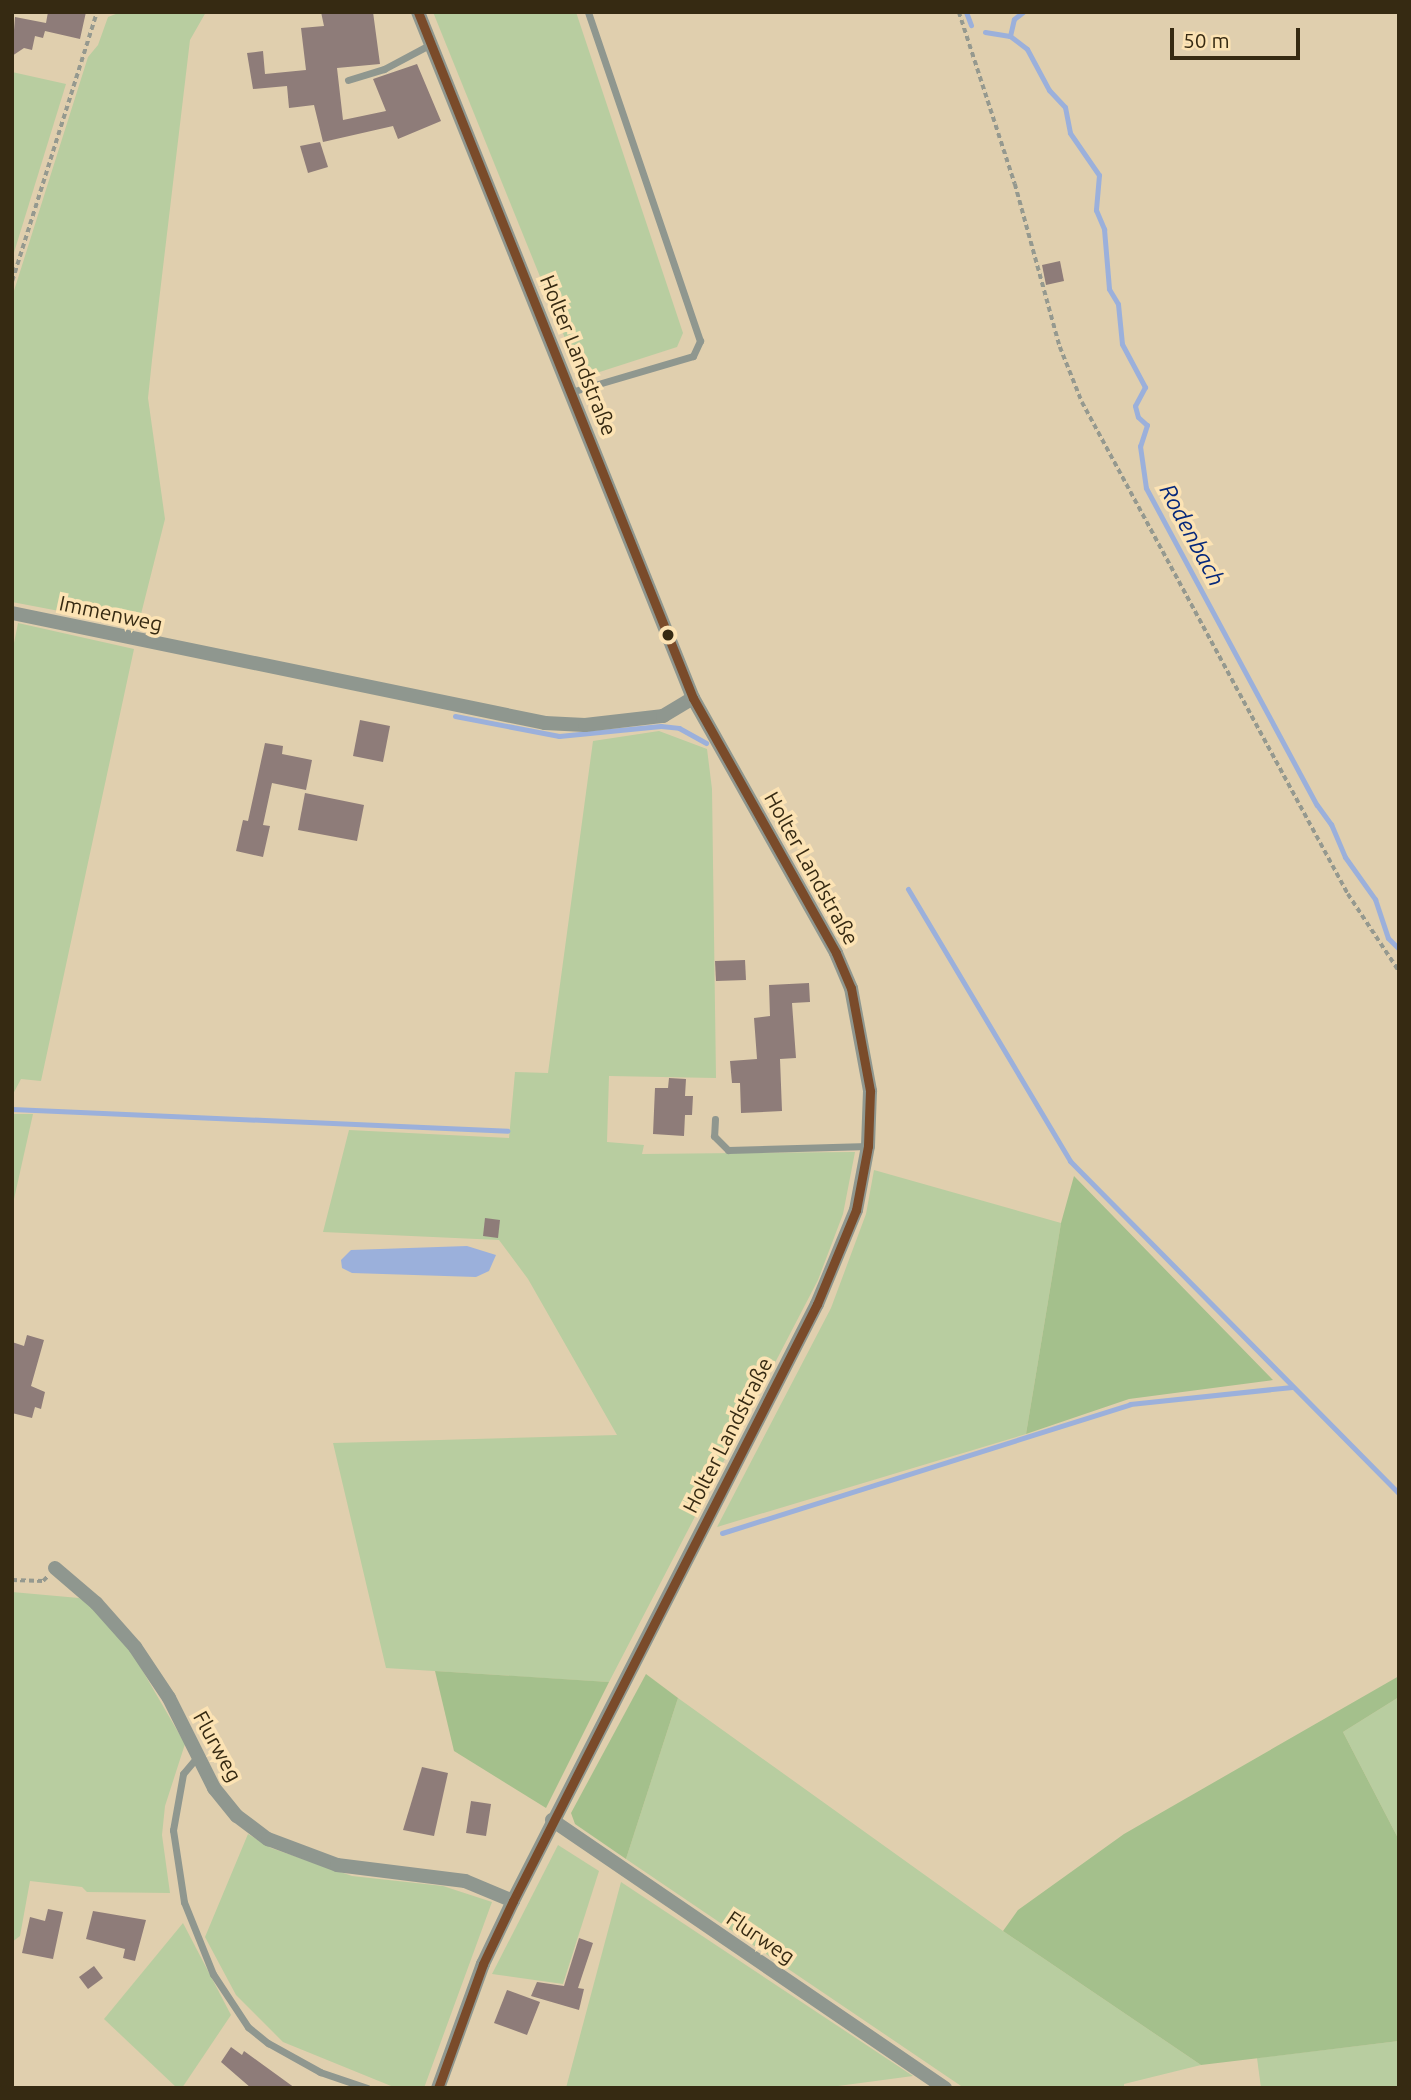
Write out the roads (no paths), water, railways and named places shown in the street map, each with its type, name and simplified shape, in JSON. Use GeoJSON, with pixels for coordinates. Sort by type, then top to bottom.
{"type":"FeatureCollection","features":[{"type":"Feature","properties":{"kind":"street","name":"Holter Landstraße"},"geometry":{"type":"LineString","coordinates":[[418,12],[693,698],[836,953],[851,988],[870,1091],[868,1146],[856,1210],[817,1304],[513,1901],[483,1964],[438,2088]]}},
{"type":"Feature","properties":{"kind":"street","name":"Immenweg"},"geometry":{"type":"LineString","coordinates":[[12,613],[545,723],[585,725],[663,716],[693,698]]}},
{"type":"Feature","properties":{"kind":"street","name":"Flurweg"},"geometry":{"type":"LineString","coordinates":[[55,1568],[96,1603],[135,1647],[214,1787],[237,1816],[268,1839],[337,1865],[465,1881],[513,1901]]}},
{"type":"Feature","properties":{"kind":"street","name":"Flurweg"},"geometry":{"type":"LineString","coordinates":[[552,1821],[946,2088]]}},
{"type":"Feature","properties":{"kind":"lane"},"geometry":{"type":"LineString","coordinates":[[571,392],[693,356],[700,341],[588,12]]}},
{"type":"Feature","properties":{"kind":"lane"},"geometry":{"type":"LineString","coordinates":[[348,80],[384,69],[431,44]]}},
{"type":"Feature","properties":{"kind":"lane"},"geometry":{"type":"LineString","coordinates":[[715,1119],[714,1136],[728,1150],[868,1146]]}},
{"type":"Feature","properties":{"kind":"lane"},"geometry":{"type":"LineString","coordinates":[[198,1756],[183,1774],[173,1830],[184,1902],[213,1974],[240,2017],[268,2043],[320,2072],[367,2088]]}},
{"type":"Feature","properties":{"kind":"water"},"geometry":{"type":"Polygon","coordinates":[[[467,1246],[496,1255],[489,1271],[476,1277],[352,1273],[342,1268],[341,1260],[351,1250],[467,1246]]]}},
{"type":"Feature","properties":{"kind":"waterway"},"geometry":{"type":"LineString","coordinates":[[966,12],[971,25]]}},
{"type":"Feature","properties":{"kind":"waterway","name":"Rodenbach"},"geometry":{"type":"LineString","coordinates":[[1010,36],[1014,19],[1023,12]]}},
{"type":"Feature","properties":{"kind":"waterway"},"geometry":{"type":"LineString","coordinates":[[985,32],[1010,36]]}},
{"type":"Feature","properties":{"kind":"waterway","name":"Rodenbach"},"geometry":{"type":"LineString","coordinates":[[1010,36],[1027,49],[1049,90],[1065,107],[1070,133],[1099,175],[1096,210],[1104,229],[1109,289],[1118,304],[1122,344],[1145,387],[1135,406],[1138,417],[1147,425],[1140,446],[1146,488],[1317,805],[1331,824],[1345,857],[1375,899],[1388,938],[1399,949]]}},
{"type":"Feature","properties":{"kind":"waterway"},"geometry":{"type":"LineString","coordinates":[[455,716],[559,736],[661,726],[679,728],[706,743]]}},
{"type":"Feature","properties":{"kind":"waterway"},"geometry":{"type":"LineString","coordinates":[[908,889],[1070,1161],[1399,1494]]}},
{"type":"Feature","properties":{"kind":"waterway"},"geometry":{"type":"LineString","coordinates":[[12,1109],[508,1131]]}},
{"type":"Feature","properties":{"kind":"waterway"},"geometry":{"type":"LineString","coordinates":[[722,1533],[1130,1404],[1292,1387]]}}]}
